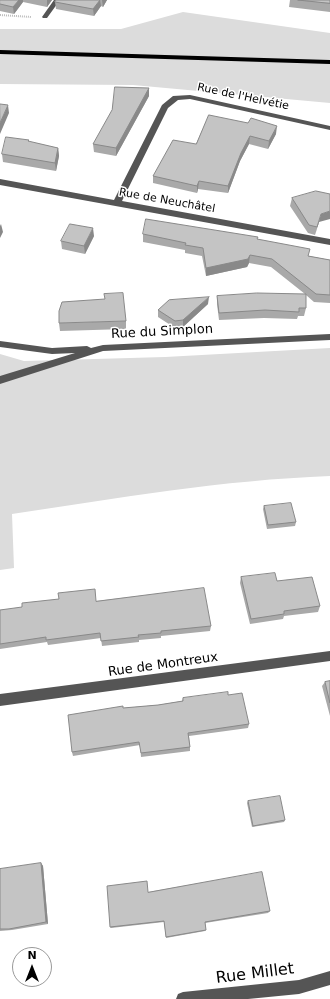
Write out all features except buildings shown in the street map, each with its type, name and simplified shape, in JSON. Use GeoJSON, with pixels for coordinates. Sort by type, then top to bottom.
{"type":"FeatureCollection","features":[{"type":"Feature","properties":{"kind":"main road"},"geometry":{"type":"LineString","coordinates":[[0,52],[330,62]]}},
{"type":"Feature","properties":{"kind":"street"},"geometry":{"type":"LineString","coordinates":[[45,17],[57,0]]}},
{"type":"Feature","properties":{"kind":"street","name":"Rue de l'Helvétie"},"geometry":{"type":"LineString","coordinates":[[117,203],[165,107],[176,98],[190,96],[330,128]]}},
{"type":"Feature","properties":{"kind":"street","name":"Rue de Neuchâtel"},"geometry":{"type":"LineString","coordinates":[[0,182],[330,242]]}},
{"type":"Feature","properties":{"kind":"street","name":"Rue du Simplon"},"geometry":{"type":"LineString","coordinates":[[0,380],[103,348],[330,337]]}},
{"type":"Feature","properties":{"kind":"street"},"geometry":{"type":"LineString","coordinates":[[0,344],[52,351],[103,348]]}},
{"type":"Feature","properties":{"kind":"street","name":"Rue de Montreux"},"geometry":{"type":"LineString","coordinates":[[0,700],[330,656]]}},
{"type":"Feature","properties":{"kind":"street","name":"Rue Millet"},"geometry":{"type":"LineString","coordinates":[[183,999],[299,987],[330,978]]}},
{"type":"Feature","properties":{"kind":"path"},"geometry":{"type":"LineString","coordinates":[[0,15],[45,17]]}},
{"type":"Feature","properties":{"kind":"shaded area"},"geometry":{"type":"Polygon","coordinates":[[[183,12],[330,33],[330,103],[133,85],[0,84],[0,29],[121,29],[183,12]]]}},
{"type":"Feature","properties":{"kind":"shaded area"},"geometry":{"type":"Polygon","coordinates":[[[330,348],[330,476],[250,481],[131,496],[12,514],[14,568],[0,570],[0,354],[24,361],[165,357],[330,348]]]}}]}
